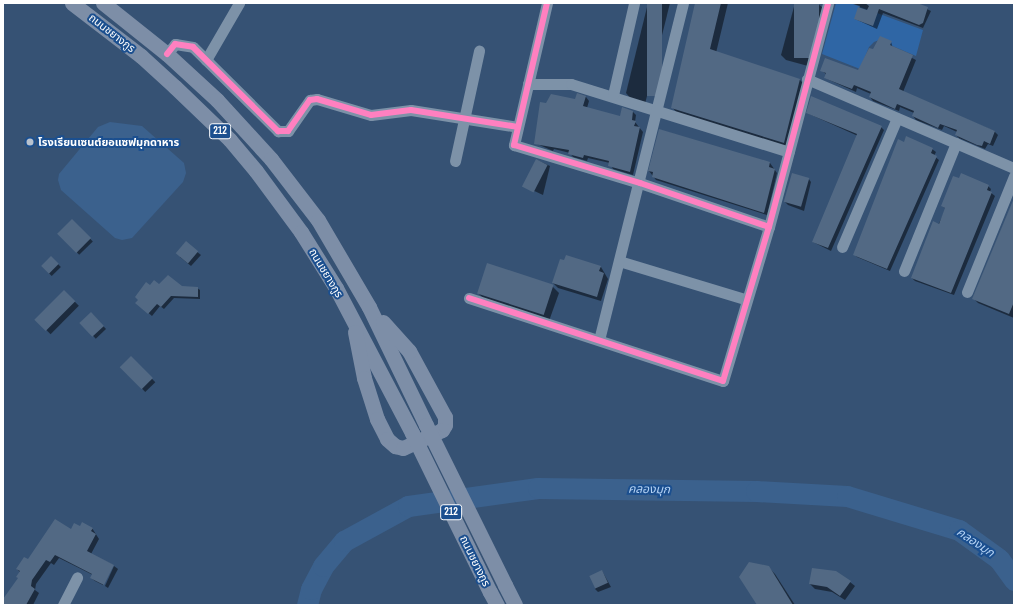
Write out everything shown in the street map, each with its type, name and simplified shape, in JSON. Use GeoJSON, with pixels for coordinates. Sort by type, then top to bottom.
{"type":"FeatureCollection","features":[{"type":"Feature","properties":{"kind":"main road","name":"ถนนชยางกูร"},"geometry":{"type":"LineString","coordinates":[[72,3],[141,56],[230,140],[256,171],[300,232],[352,317],[412,433],[494,599]]}},
{"type":"Feature","properties":{"kind":"main road","name":"ถนนชยางกูร"},"geometry":{"type":"LineString","coordinates":[[103,3],[167,54],[217,100],[270,159],[318,220],[369,307],[515,605]]}},
{"type":"Feature","properties":{"kind":"main road"},"geometry":{"type":"LineString","coordinates":[[352,317],[371,405],[387,439],[395,446],[403,448],[442,430],[445,425],[444,417],[409,351],[369,307]]}},
{"type":"Feature","properties":{"kind":"street"},"geometry":{"type":"LineString","coordinates":[[206,60],[239,3]]}},
{"type":"Feature","properties":{"kind":"street"},"geometry":{"type":"LineString","coordinates":[[547,3],[514,145],[640,183],[769,227]]}},
{"type":"Feature","properties":{"kind":"street"},"geometry":{"type":"LineString","coordinates":[[613,95],[634,3]]}},
{"type":"Feature","properties":{"kind":"street"},"geometry":{"type":"LineString","coordinates":[[599,340],[640,183],[683,3]]}},
{"type":"Feature","properties":{"kind":"street"},"geometry":{"type":"LineString","coordinates":[[469,298],[723,381],[745,299],[769,227],[828,3]]}},
{"type":"Feature","properties":{"kind":"street"},"geometry":{"type":"LineString","coordinates":[[167,54],[175,44],[193,47],[278,131],[288,131],[310,100],[317,99],[371,115],[411,110],[518,127]]}},
{"type":"Feature","properties":{"kind":"street"},"geometry":{"type":"LineString","coordinates":[[455,161],[479,51]]}},
{"type":"Feature","properties":{"kind":"street"},"geometry":{"type":"LineString","coordinates":[[807,79],[1014,168]]}},
{"type":"Feature","properties":{"kind":"street"},"geometry":{"type":"LineString","coordinates":[[528,84],[571,84],[658,109],[789,152]]}},
{"type":"Feature","properties":{"kind":"street"},"geometry":{"type":"LineString","coordinates":[[842,247],[897,118]]}},
{"type":"Feature","properties":{"kind":"street"},"geometry":{"type":"LineString","coordinates":[[904,271],[956,143]]}},
{"type":"Feature","properties":{"kind":"street"},"geometry":{"type":"LineString","coordinates":[[967,292],[1014,176]]}},
{"type":"Feature","properties":{"kind":"street"},"geometry":{"type":"LineString","coordinates":[[619,261],[745,299]]}},
{"type":"Feature","properties":{"kind":"street"},"geometry":{"type":"LineString","coordinates":[[63,605],[77,577]]}},
{"type":"Feature","properties":{"kind":"shaded area"},"geometry":{"type":"Polygon","coordinates":[[[836,3],[850,3],[923,30],[916,56],[890,45],[884,38],[874,42],[869,47],[860,69],[822,54],[836,3]]]}},
{"type":"Feature","properties":{"kind":"shaded area"},"geometry":{"type":"Polygon","coordinates":[[[110,122],[142,126],[184,163],[186,173],[183,182],[132,238],[122,240],[115,238],[61,190],[58,180],[59,174],[98,127],[110,122]]]}},
{"type":"Feature","properties":{"kind":"building"},"geometry":{"type":"Polygon","coordinates":[[[647,3],[662,3],[662,96],[647,96],[647,3]]]}},
{"type":"Feature","properties":{"kind":"building"},"geometry":{"type":"Polygon","coordinates":[[[695,3],[721,3],[710,49],[800,79],[784,143],[671,108],[695,3]]]}},
{"type":"Feature","properties":{"kind":"building"},"geometry":{"type":"Polygon","coordinates":[[[794,3],[819,3],[819,58],[794,58],[794,3]]]}},
{"type":"Feature","properties":{"kind":"building"},"geometry":{"type":"Polygon","coordinates":[[[865,3],[917,3],[928,7],[923,23],[919,25],[879,9],[873,26],[854,19],[858,7],[867,10],[869,6],[865,3]]]}},
{"type":"Feature","properties":{"kind":"building"},"geometry":{"type":"Polygon","coordinates":[[[880,36],[892,41],[890,45],[913,55],[899,89],[995,131],[990,144],[984,141],[982,146],[977,145],[955,135],[957,130],[940,124],[938,128],[912,116],[914,111],[897,104],[895,109],[869,97],[871,92],[854,85],[852,89],[824,78],[826,73],[820,71],[825,58],[858,70],[869,48],[873,49],[880,36]]]}},
{"type":"Feature","properties":{"kind":"building"},"geometry":{"type":"Polygon","coordinates":[[[577,93],[586,96],[583,106],[620,116],[622,107],[633,111],[632,120],[636,121],[634,126],[640,127],[630,172],[608,166],[609,161],[584,155],[583,158],[568,154],[569,150],[534,144],[540,102],[546,103],[551,94],[575,99],[577,93]]]}},
{"type":"Feature","properties":{"kind":"building"},"geometry":{"type":"Polygon","coordinates":[[[811,96],[882,126],[828,248],[812,242],[857,134],[806,113],[811,96]]]}},
{"type":"Feature","properties":{"kind":"building"},"geometry":{"type":"Polygon","coordinates":[[[659,129],[770,162],[769,167],[775,169],[764,213],[652,177],[653,172],[648,171],[659,129]]]}},
{"type":"Feature","properties":{"kind":"building"},"geometry":{"type":"Polygon","coordinates":[[[906,136],[933,148],[931,153],[937,156],[887,269],[853,255],[898,139],[904,142],[906,136]]]}},
{"type":"Feature","properties":{"kind":"building"},"geometry":{"type":"Polygon","coordinates":[[[536,159],[548,165],[534,193],[522,187],[536,159]]]}},
{"type":"Feature","properties":{"kind":"building"},"geometry":{"type":"Polygon","coordinates":[[[792,173],[809,178],[801,207],[784,202],[792,173]]]}},
{"type":"Feature","properties":{"kind":"building"},"geometry":{"type":"Polygon","coordinates":[[[961,173],[989,185],[987,190],[992,192],[951,293],[911,278],[933,221],[939,224],[945,208],[941,206],[953,176],[959,178],[961,173]]]}},
{"type":"Feature","properties":{"kind":"building"},"geometry":{"type":"Polygon","coordinates":[[[1014,198],[1014,302],[1009,314],[972,299],[1014,198]]]}},
{"type":"Feature","properties":{"kind":"building"},"geometry":{"type":"Polygon","coordinates":[[[72,219],[91,238],[76,253],[57,234],[72,219]]]}},
{"type":"Feature","properties":{"kind":"building"},"geometry":{"type":"Polygon","coordinates":[[[186,241],[198,251],[188,264],[176,253],[186,241]]]}},
{"type":"Feature","properties":{"kind":"building"},"geometry":{"type":"Polygon","coordinates":[[[566,255],[601,266],[599,271],[604,273],[597,297],[552,283],[560,259],[564,260],[566,255]]]}},
{"type":"Feature","properties":{"kind":"building"},"geometry":{"type":"Polygon","coordinates":[[[51,256],[59,264],[49,274],[41,266],[51,256]]]}},
{"type":"Feature","properties":{"kind":"building"},"geometry":{"type":"Polygon","coordinates":[[[487,263],[554,285],[544,315],[477,293],[487,263]]]}},
{"type":"Feature","properties":{"kind":"building"},"geometry":{"type":"Polygon","coordinates":[[[168,275],[182,286],[198,287],[198,297],[171,296],[161,307],[157,304],[148,314],[135,303],[138,300],[135,297],[146,282],[150,285],[154,280],[159,284],[168,275]]]}},
{"type":"Feature","properties":{"kind":"building"},"geometry":{"type":"Polygon","coordinates":[[[64,290],[75,301],[46,331],[34,320],[64,290]]]}},
{"type":"Feature","properties":{"kind":"building"},"geometry":{"type":"Polygon","coordinates":[[[91,312],[104,326],[92,337],[79,323],[91,312]]]}},
{"type":"Feature","properties":{"kind":"building"},"geometry":{"type":"Polygon","coordinates":[[[131,356],[153,378],[142,389],[120,367],[131,356]]]}},
{"type":"Feature","properties":{"kind":"building"},"geometry":{"type":"Polygon","coordinates":[[[55,519],[71,529],[74,523],[80,526],[82,522],[93,528],[91,531],[96,534],[87,551],[114,565],[104,585],[90,578],[92,574],[55,555],[50,562],[46,560],[32,580],[31,586],[35,589],[26,605],[3,605],[3,599],[18,578],[16,577],[20,571],[16,569],[24,557],[28,559],[55,519]]]}},
{"type":"Feature","properties":{"kind":"building"},"geometry":{"type":"Polygon","coordinates":[[[749,562],[769,566],[793,605],[757,605],[739,577],[749,562]]]}},
{"type":"Feature","properties":{"kind":"building"},"geometry":{"type":"Polygon","coordinates":[[[812,568],[836,571],[851,581],[840,596],[827,587],[809,584],[812,568]]]}},
{"type":"Feature","properties":{"kind":"building"},"geometry":{"type":"Polygon","coordinates":[[[602,570],[608,583],[595,589],[589,576],[602,570]]]}},
{"type":"Feature","properties":{"kind":"waterway","name":"คลองมุก"},"geometry":{"type":"LineString","coordinates":[[307,605],[311,589],[323,566],[344,541],[408,506],[538,488],[756,491],[847,496],[959,530],[999,559],[1014,580]]}},
{"type":"Feature","properties":{"kind":"cycle path"},"geometry":{"type":"LineString","coordinates":[[547,3],[514,145],[640,183],[769,227]]}},
{"type":"Feature","properties":{"kind":"cycle path"},"geometry":{"type":"LineString","coordinates":[[469,298],[723,381],[769,227],[828,3]]}},
{"type":"Feature","properties":{"kind":"cycle path"},"geometry":{"type":"LineString","coordinates":[[167,54],[175,44],[193,47],[278,131],[288,131],[310,100],[317,99],[371,115],[411,110],[518,127]]}},
{"type":"Feature","properties":{"kind":"place","name":"โรงเรียนเซนต์ยอแซฟมุกดาหาร"},"geometry":{"type":"Point","coordinates":[30,142]}}]}
